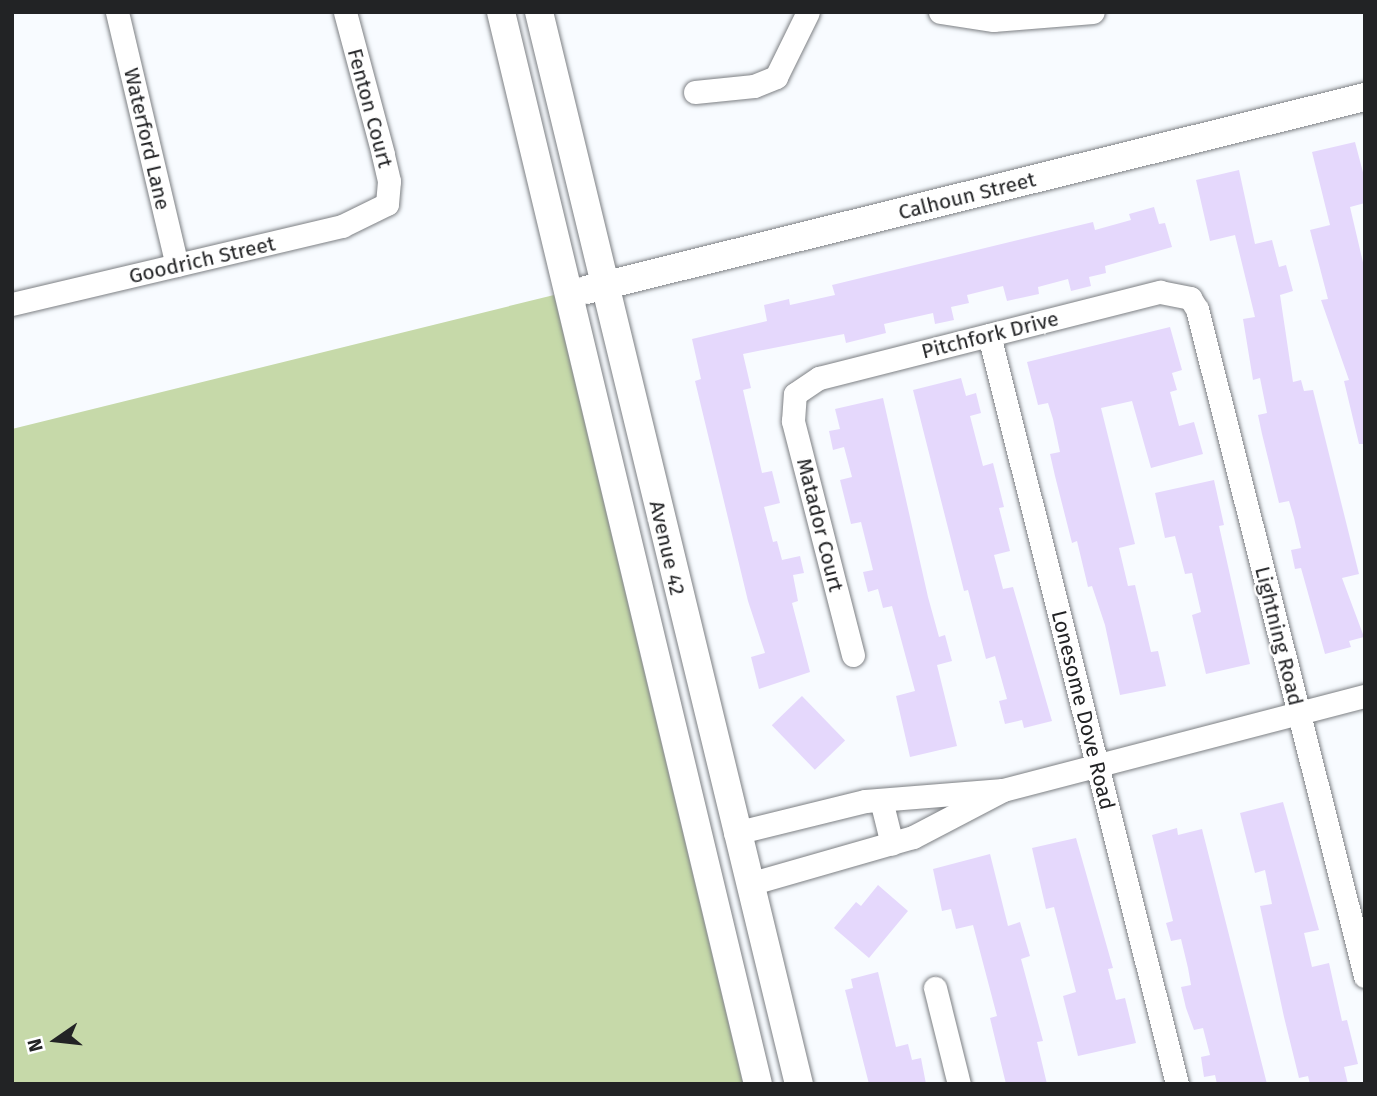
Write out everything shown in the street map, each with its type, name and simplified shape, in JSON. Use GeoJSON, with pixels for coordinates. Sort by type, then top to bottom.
{"type":"FeatureCollection","features":[{"type":"Feature","properties":{"kind":"street","name":"Waterford Lane"},"geometry":{"type":"LineString","coordinates":[[117,12],[177,265]]}},
{"type":"Feature","properties":{"kind":"street","name":"Fenton Court"},"geometry":{"type":"LineString","coordinates":[[345,12],[389,181],[387,204]]}},
{"type":"Feature","properties":{"kind":"street","name":"Avenue 42"},"geometry":{"type":"LineString","coordinates":[[501,12],[758,1084]]}},
{"type":"Feature","properties":{"kind":"street","name":"Avenue 42"},"geometry":{"type":"LineString","coordinates":[[539,12],[735,833],[799,1084]]}},
{"type":"Feature","properties":{"kind":"street"},"geometry":{"type":"LineString","coordinates":[[695,93],[754,86],[776,77],[808,12]]}},
{"type":"Feature","properties":{"kind":"street"},"geometry":{"type":"LineString","coordinates":[[940,12],[993,20],[1093,12]]}},
{"type":"Feature","properties":{"kind":"street","name":"Calhoun Street"},"geometry":{"type":"LineString","coordinates":[[569,294],[1365,97]]}},
{"type":"Feature","properties":{"kind":"street","name":"Goodrich Street"},"geometry":{"type":"LineString","coordinates":[[12,304],[342,226],[387,204]]}},
{"type":"Feature","properties":{"kind":"street","name":"Pitchfork Drive"},"geometry":{"type":"LineString","coordinates":[[795,394],[819,378],[1160,292],[1190,298]]}},
{"type":"Feature","properties":{"kind":"street","name":"Lightning Road"},"geometry":{"type":"LineString","coordinates":[[1190,298],[1197,309],[1365,976]]}},
{"type":"Feature","properties":{"kind":"street","name":"Lonesome Dove Road"},"geometry":{"type":"LineString","coordinates":[[989,335],[1177,1084]]}},
{"type":"Feature","properties":{"kind":"street","name":"Matador Court"},"geometry":{"type":"LineString","coordinates":[[795,394],[793,421],[853,655]]}},
{"type":"Feature","properties":{"kind":"street"},"geometry":{"type":"LineString","coordinates":[[664,689],[694,741],[728,879],[749,884],[892,844],[1003,790],[1365,696]]}},
{"type":"Feature","properties":{"kind":"street"},"geometry":{"type":"LineString","coordinates":[[735,833],[881,800],[1003,790]]}},
{"type":"Feature","properties":{"kind":"street"},"geometry":{"type":"LineString","coordinates":[[881,800],[892,844]]}},
{"type":"Feature","properties":{"kind":"street"},"geometry":{"type":"LineString","coordinates":[[935,988],[960,1084]]}},
{"type":"Feature","properties":{"kind":"green space"},"geometry":{"type":"Polygon","coordinates":[[[554,295],[743,1084],[12,1084],[12,429],[554,295]]]}},
{"type":"Feature","properties":{"kind":"building"},"geometry":{"type":"Polygon","coordinates":[[[1355,142],[1365,180],[1365,203],[1350,207],[1365,271],[1365,444],[1359,444],[1344,381],[1349,380],[1321,300],[1328,299],[1310,230],[1330,225],[1312,152],[1355,142]]]}},
{"type":"Feature","properties":{"kind":"building"},"geometry":{"type":"Polygon","coordinates":[[[1239,170],[1255,244],[1272,240],[1279,267],[1286,265],[1293,291],[1280,295],[1293,382],[1301,380],[1304,391],[1313,390],[1359,574],[1342,578],[1364,637],[1349,641],[1351,647],[1325,654],[1301,568],[1295,569],[1291,550],[1301,548],[1294,518],[1289,501],[1279,503],[1262,434],[1258,415],[1267,413],[1260,378],[1253,380],[1243,319],[1255,317],[1235,235],[1210,241],[1196,180],[1239,170]]]}},
{"type":"Feature","properties":{"kind":"building"},"geometry":{"type":"Polygon","coordinates":[[[1154,207],[1159,224],[1165,223],[1172,247],[1105,266],[1106,273],[1089,277],[1091,286],[1071,291],[1068,279],[1038,287],[1039,294],[1007,301],[1003,286],[967,295],[969,303],[951,307],[954,320],[935,324],[933,313],[884,324],[886,333],[846,343],[844,334],[743,354],[751,388],[743,390],[762,473],[772,471],[780,503],[764,507],[773,542],[777,541],[782,560],[800,556],[804,573],[793,575],[798,601],[792,603],[810,672],[759,689],[751,657],[765,653],[748,601],[695,381],[701,379],[692,339],[767,321],[764,305],[789,299],[790,305],[835,295],[832,285],[1093,222],[1095,230],[1131,220],[1129,214],[1154,207]]]}},
{"type":"Feature","properties":{"kind":"building"},"geometry":{"type":"Polygon","coordinates":[[[1170,327],[1182,370],[1172,373],[1177,390],[1170,392],[1179,426],[1194,422],[1203,454],[1151,468],[1132,401],[1101,408],[1135,544],[1119,548],[1128,586],[1135,585],[1151,652],[1158,651],[1166,686],[1120,695],[1105,625],[1092,586],[1088,587],[1077,541],[1072,543],[1055,476],[1050,454],[1060,452],[1053,419],[1048,403],[1038,405],[1027,362],[1170,327]]]}},
{"type":"Feature","properties":{"kind":"building"},"geometry":{"type":"Polygon","coordinates":[[[961,378],[966,396],[976,393],[981,413],[970,416],[983,466],[993,463],[1004,507],[999,508],[1010,551],[994,555],[1003,589],[1013,587],[1052,721],[1024,728],[1022,720],[1005,724],[999,701],[1007,699],[995,656],[986,659],[968,590],[964,591],[913,390],[961,378]]]}},
{"type":"Feature","properties":{"kind":"building"},"geometry":{"type":"Polygon","coordinates":[[[883,398],[928,597],[939,637],[945,635],[952,661],[937,665],[957,746],[910,757],[896,696],[915,691],[892,606],[883,608],[878,589],[868,592],[863,572],[873,570],[861,522],[851,524],[840,480],[852,477],[844,447],[833,450],[829,431],[840,429],[835,409],[883,398]]]}},
{"type":"Feature","properties":{"kind":"building"},"geometry":{"type":"Polygon","coordinates":[[[1214,480],[1224,525],[1219,526],[1250,664],[1206,674],[1192,615],[1201,612],[1192,573],[1185,574],[1175,536],[1165,538],[1155,493],[1214,480]]]}},
{"type":"Feature","properties":{"kind":"building"},"geometry":{"type":"Polygon","coordinates":[[[802,696],[845,741],[815,770],[772,725],[802,696]]]}},
{"type":"Feature","properties":{"kind":"building"},"geometry":{"type":"Polygon","coordinates":[[[1283,802],[1319,930],[1304,933],[1312,967],[1329,963],[1342,1021],[1347,1020],[1358,1064],[1344,1067],[1348,1084],[1310,1084],[1308,1076],[1299,1078],[1284,1017],[1260,906],[1272,904],[1265,870],[1255,873],[1240,813],[1283,802]]]}},
{"type":"Feature","properties":{"kind":"building"},"geometry":{"type":"Polygon","coordinates":[[[1177,828],[1178,835],[1202,829],[1267,1084],[1217,1084],[1215,1075],[1204,1077],[1201,1057],[1210,1055],[1203,1028],[1194,1030],[1186,1008],[1181,987],[1191,985],[1188,968],[1181,939],[1171,941],[1166,923],[1173,921],[1152,835],[1177,828]]]}},
{"type":"Feature","properties":{"kind":"building"},"geometry":{"type":"Polygon","coordinates":[[[1076,838],[1113,968],[1108,969],[1116,1000],[1125,998],[1136,1043],[1078,1056],[1063,996],[1076,992],[1054,907],[1046,909],[1032,848],[1076,838]]]}},
{"type":"Feature","properties":{"kind":"building"},"geometry":{"type":"Polygon","coordinates":[[[990,854],[1008,926],[1020,922],[1030,956],[1021,959],[1043,1041],[1037,1042],[1047,1084],[1006,1084],[990,1018],[997,1016],[973,925],[956,929],[951,909],[942,911],[933,869],[990,854]]]}},
{"type":"Feature","properties":{"kind":"building"},"geometry":{"type":"Polygon","coordinates":[[[878,885],[908,911],[869,958],[834,928],[856,902],[861,906],[878,885]]]}},
{"type":"Feature","properties":{"kind":"building"},"geometry":{"type":"Polygon","coordinates":[[[878,972],[896,1047],[908,1044],[912,1060],[921,1058],[926,1084],[869,1084],[845,990],[853,988],[851,979],[878,972]]]}}]}
